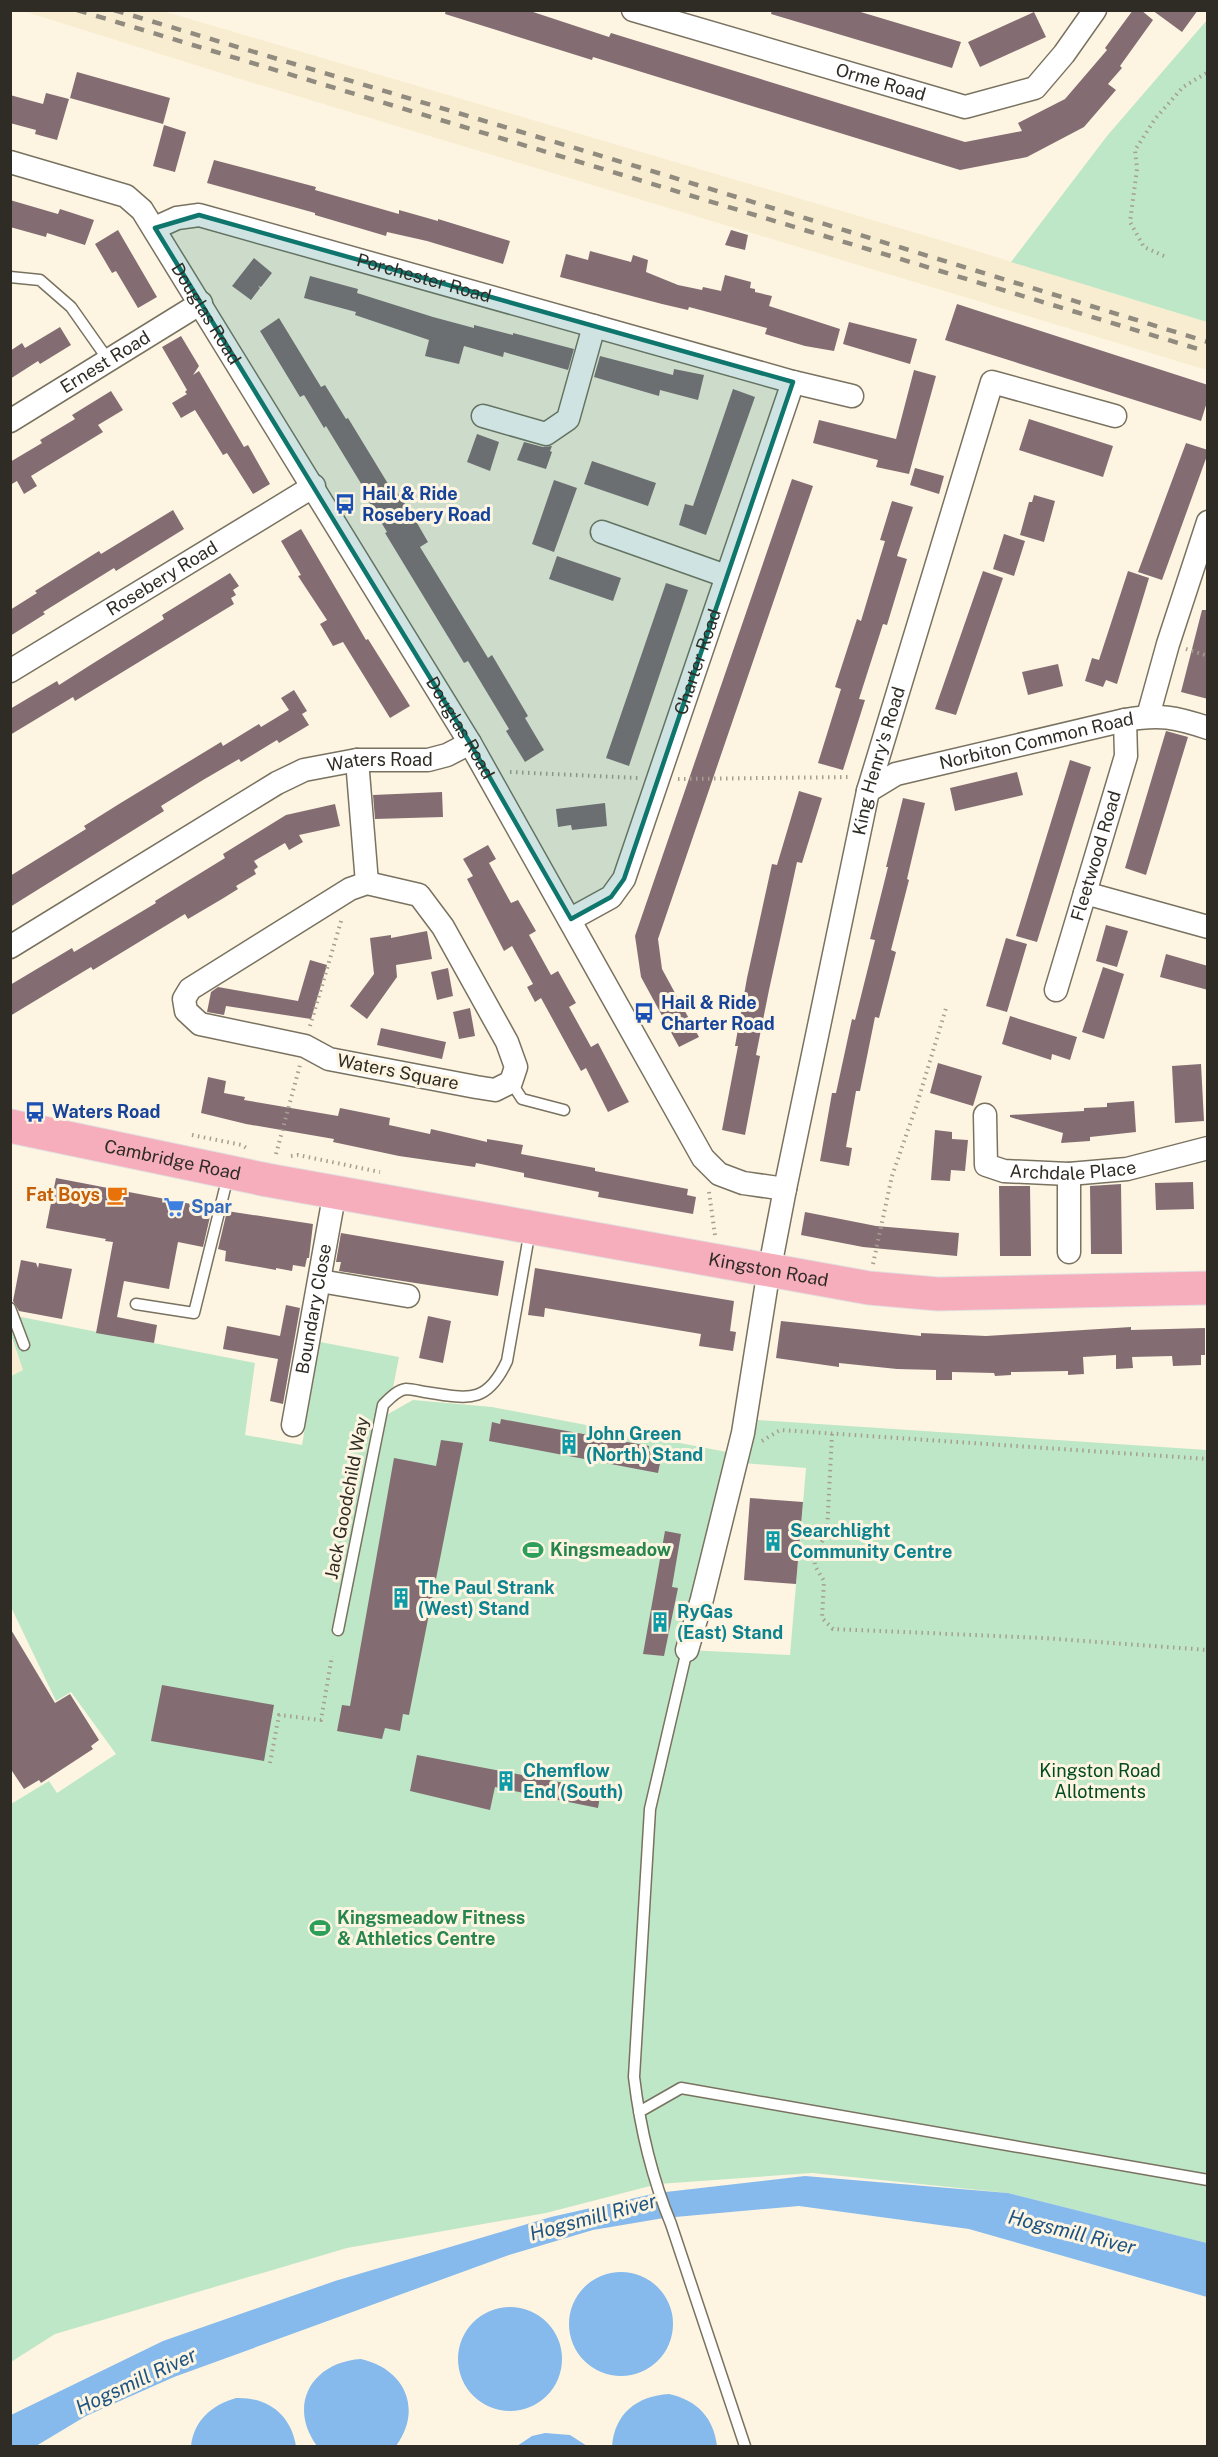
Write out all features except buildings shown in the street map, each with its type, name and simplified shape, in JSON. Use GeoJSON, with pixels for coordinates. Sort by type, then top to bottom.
{"type":"FeatureCollection","features":[{"type":"Feature","properties":{"kind":"main road","name":"Cambridge Road"},"geometry":{"type":"LineString","coordinates":[[10,1126],[230,1172],[335,1191]]}},
{"type":"Feature","properties":{"kind":"main road","name":"Kingston Road"},"geometry":{"type":"LineString","coordinates":[[335,1191],[769,1272],[871,1280],[938,1294],[1208,1288]]}},
{"type":"Feature","properties":{"kind":"street","name":"Orme Road"},"geometry":{"type":"LineString","coordinates":[[633,10],[965,107],[1035,88],[1064,54],[1095,10]]}},
{"type":"Feature","properties":{"kind":"street"},"geometry":{"type":"LineString","coordinates":[[10,162],[126,196],[142,210],[155,228]]}},
{"type":"Feature","properties":{"kind":"street","name":"Porchester Road"},"geometry":{"type":"LineString","coordinates":[[155,228],[177,218],[199,215],[793,382],[852,396]]}},
{"type":"Feature","properties":{"kind":"street","name":"Douglas Road"},"geometry":{"type":"LineString","coordinates":[[155,228],[470,743],[571,919],[703,1158],[719,1174],[743,1182],[785,1189]]}},
{"type":"Feature","properties":{"kind":"street","name":"Ernest Road"},"geometry":{"type":"LineString","coordinates":[[10,421],[201,303]]}},
{"type":"Feature","properties":{"kind":"street"},"geometry":{"type":"LineString","coordinates":[[483,416],[546,434],[557,428],[568,419],[594,326]]}},
{"type":"Feature","properties":{"kind":"street","name":"Charter Road"},"geometry":{"type":"LineString","coordinates":[[571,919],[611,897],[624,879],[793,382]]}},
{"type":"Feature","properties":{"kind":"street","name":"King Henry's Road"},"geometry":{"type":"LineString","coordinates":[[687,1650],[743,1433],[785,1189],[868,791],[992,382],[1115,416]]}},
{"type":"Feature","properties":{"kind":"street","name":"Rosebery Road"},"geometry":{"type":"LineString","coordinates":[[10,671],[314,486]]}},
{"type":"Feature","properties":{"kind":"street"},"geometry":{"type":"LineString","coordinates":[[1148,716],[1168,644],[1208,522]]}},
{"type":"Feature","properties":{"kind":"street"},"geometry":{"type":"LineString","coordinates":[[602,532],[726,576]]}},
{"type":"Feature","properties":{"kind":"street","name":"Norbiton Common Road"},"geometry":{"type":"LineString","coordinates":[[868,791],[896,774],[1125,720],[1148,716],[1176,717],[1208,728]]}},
{"type":"Feature","properties":{"kind":"street","name":"Fleetwood Road"},"geometry":{"type":"LineString","coordinates":[[1056,990],[1126,756],[1125,720]]}},
{"type":"Feature","properties":{"kind":"street","name":"Waters Road"},"geometry":{"type":"LineString","coordinates":[[10,947],[277,783],[304,770],[357,760],[429,760],[447,755],[470,743]]}},
{"type":"Feature","properties":{"kind":"street"},"geometry":{"type":"LineString","coordinates":[[357,760],[359,886],[419,895],[443,927],[507,1042],[516,1067],[511,1082]]}},
{"type":"Feature","properties":{"kind":"street","name":"Waters Square"},"geometry":{"type":"LineString","coordinates":[[359,886],[190,989],[184,999],[186,1011],[201,1024],[305,1046],[329,1059],[495,1090],[511,1082]]}},
{"type":"Feature","properties":{"kind":"street"},"geometry":{"type":"LineString","coordinates":[[1085,893],[1208,927]]}},
{"type":"Feature","properties":{"kind":"street","name":"Archdale Place"},"geometry":{"type":"LineString","coordinates":[[985,1115],[986,1165],[1004,1171],[1069,1174],[1127,1169],[1208,1148]]}},
{"type":"Feature","properties":{"kind":"street"},"geometry":{"type":"LineString","coordinates":[[1069,1174],[1069,1252]]}},
{"type":"Feature","properties":{"kind":"street","name":"Boundary Close"},"geometry":{"type":"LineString","coordinates":[[293,1425],[335,1191]]}},
{"type":"Feature","properties":{"kind":"street"},"geometry":{"type":"LineString","coordinates":[[320,1281],[408,1296]]}},
{"type":"Feature","properties":{"kind":"lane"},"geometry":{"type":"LineString","coordinates":[[10,277],[40,280],[71,307],[109,361]]}},
{"type":"Feature","properties":{"kind":"lane"},"geometry":{"type":"LineString","coordinates":[[511,1082],[522,1099],[564,1110]]}},
{"type":"Feature","properties":{"kind":"lane"},"geometry":{"type":"LineString","coordinates":[[135,1304],[194,1313],[230,1172]]}},
{"type":"Feature","properties":{"kind":"lane","name":"Jack Goodchild Way"},"geometry":{"type":"LineString","coordinates":[[338,1629],[383,1405],[393,1395],[405,1389],[468,1398],[486,1392],[499,1378],[507,1361],[530,1227]]}},
{"type":"Feature","properties":{"kind":"lane"},"geometry":{"type":"LineString","coordinates":[[10,1308],[24,1345]]}},
{"type":"Feature","properties":{"kind":"lane"},"geometry":{"type":"LineString","coordinates":[[687,1650],[650,1809],[634,2077],[639,2112],[660,2198],[671,2224],[745,2446]]}},
{"type":"Feature","properties":{"kind":"lane"},"geometry":{"type":"LineString","coordinates":[[639,2112],[681,2088],[1208,2180]]}},
{"type":"Feature","properties":{"kind":"path"},"geometry":{"type":"LineString","coordinates":[[1164,256],[1144,247],[1130,222],[1137,169],[1135,150],[1155,118],[1184,87],[1208,72]]}},
{"type":"Feature","properties":{"kind":"path"},"geometry":{"type":"LineString","coordinates":[[276,1154],[305,1046],[359,886]]}},
{"type":"Feature","properties":{"kind":"path"},"geometry":{"type":"LineString","coordinates":[[871,1280],[892,1176],[947,1005]]}},
{"type":"Feature","properties":{"kind":"path"},"geometry":{"type":"LineString","coordinates":[[703,1158],[717,1245]]}},
{"type":"Feature","properties":{"kind":"path"},"geometry":{"type":"LineString","coordinates":[[743,1433],[762,1441],[780,1430],[1208,1459]]}},
{"type":"Feature","properties":{"kind":"path"},"geometry":{"type":"LineString","coordinates":[[832,1434],[827,1532],[814,1557],[815,1566],[824,1581],[822,1618],[833,1629],[1043,1638],[1208,1650]]}},
{"type":"Feature","properties":{"kind":"path"},"geometry":{"type":"LineString","coordinates":[[270,1763],[279,1715],[321,1720],[332,1656]]}},
{"type":"Feature","properties":{"kind":"path"},"geometry":{"type":"LineString","coordinates":[[267,1744],[274,1746]]}},
{"type":"Feature","properties":{"kind":"highlighted area"},"geometry":{"type":"Polygon","coordinates":[[[199,215],[793,382],[624,879],[611,897],[571,919],[470,743],[155,228],[199,215]]]}},
{"type":"Feature","properties":{"kind":"shaded area"},"geometry":{"type":"Polygon","coordinates":[[[23,11],[163,11],[967,248],[1207,322],[1207,370],[237,78],[23,11]]]}},
{"type":"Feature","properties":{"kind":"shaded area"},"geometry":{"type":"Polygon","coordinates":[[[10,1335],[23,1370],[11,1376],[10,1376],[10,1335]]]}},
{"type":"Feature","properties":{"kind":"green space"},"geometry":{"type":"Polygon","coordinates":[[[1207,20],[1207,322],[1011,262],[1107,136],[1207,20]]]}},
{"type":"Feature","properties":{"kind":"green space","name":"Kingston Road Allotments"},"geometry":{"type":"Polygon","coordinates":[[[11,1315],[255,1363],[245,1435],[302,1445],[320,1342],[399,1357],[388,1414],[413,1400],[492,1407],[727,1452],[687,1650],[790,1655],[806,1468],[743,1463],[758,1420],[1207,1450],[1207,2243],[1008,2193],[812,2173],[658,2184],[546,2213],[347,2248],[55,2334],[11,2362],[11,1804],[49,1781],[57,1793],[116,1754],[71,1692],[56,1701],[11,1607],[11,1376],[23,1370],[11,1335],[11,1315]]]}},
{"type":"Feature","properties":{"kind":"water","name":"Hogsmill River"},"geometry":{"type":"Polygon","coordinates":[[[805,2176],[1008,2193],[1207,2243],[1207,2297],[969,2229],[799,2206],[664,2218],[593,2230],[509,2255],[174,2377],[86,2416],[36,2446],[11,2446],[11,2415],[163,2341],[335,2281],[551,2217],[657,2193],[805,2176]]]}},
{"type":"Feature","properties":{"kind":"water"},"geometry":{"type":"Polygon","coordinates":[[[621,2272],[641,2276],[658,2287],[669,2304],[673,2324],[669,2344],[658,2361],[641,2372],[621,2376],[601,2372],[584,2361],[573,2344],[569,2324],[573,2304],[584,2287],[601,2276],[621,2272]]]}},
{"type":"Feature","properties":{"kind":"water"},"geometry":{"type":"Polygon","coordinates":[[[510,2307],[530,2311],[547,2322],[558,2339],[562,2359],[558,2379],[547,2396],[530,2407],[510,2411],[490,2407],[473,2396],[462,2379],[458,2359],[462,2339],[473,2322],[490,2311],[510,2307]]]}},
{"type":"Feature","properties":{"kind":"water"},"geometry":{"type":"Polygon","coordinates":[[[361,2359],[376,2364],[399,2381],[408,2405],[408,2418],[404,2432],[396,2446],[317,2446],[308,2431],[304,2416],[309,2388],[329,2368],[361,2359]]]}},
{"type":"Feature","properties":{"kind":"water"},"geometry":{"type":"Polygon","coordinates":[[[669,2394],[688,2401],[702,2412],[712,2427],[717,2446],[612,2446],[618,2424],[630,2408],[647,2398],[669,2394]]]}},
{"type":"Feature","properties":{"kind":"water"},"geometry":{"type":"Polygon","coordinates":[[[236,2398],[258,2401],[276,2410],[289,2425],[296,2446],[191,2446],[200,2421],[212,2409],[236,2398]]]}},
{"type":"Feature","properties":{"kind":"water"},"geometry":{"type":"Polygon","coordinates":[[[545,2433],[570,2435],[587,2446],[517,2446],[532,2436],[545,2433]]]}},
{"type":"Feature","properties":{"kind":"railway"},"geometry":{"type":"LineString","coordinates":[[77,10],[1208,352]]}},
{"type":"Feature","properties":{"kind":"railway"},"geometry":{"type":"LineString","coordinates":[[114,10],[665,175],[1208,342]]}},
{"type":"Feature","properties":{"kind":"place","name":"Hail & Ride Rosebery Road"},"geometry":{"type":"Point","coordinates":[345,504]}},
{"type":"Feature","properties":{"kind":"place","name":"Hail & Ride Charter Road"},"geometry":{"type":"Point","coordinates":[644,1013]}},
{"type":"Feature","properties":{"kind":"place","name":"Waters Road"},"geometry":{"type":"Point","coordinates":[35,1112]}},
{"type":"Feature","properties":{"kind":"place","name":"Fat Boys"},"geometry":{"type":"Point","coordinates":[117,1195]}},
{"type":"Feature","properties":{"kind":"place","name":"Spar"},"geometry":{"type":"Point","coordinates":[174,1207]}},
{"type":"Feature","properties":{"kind":"place","name":"John Green (North) Stand"},"geometry":{"type":"Point","coordinates":[569,1444]}},
{"type":"Feature","properties":{"kind":"place","name":"Searchlight Community Centre"},"geometry":{"type":"Point","coordinates":[773,1541]}},
{"type":"Feature","properties":{"kind":"place","name":"Kingsmeadow"},"geometry":{"type":"Point","coordinates":[533,1550]}},
{"type":"Feature","properties":{"kind":"place","name":"The Paul Strank (West) Stand"},"geometry":{"type":"Point","coordinates":[401,1598]}},
{"type":"Feature","properties":{"kind":"place","name":"RyGas (East) Stand"},"geometry":{"type":"Point","coordinates":[660,1622]}},
{"type":"Feature","properties":{"kind":"place","name":"Chemflow End (South)"},"geometry":{"type":"Point","coordinates":[506,1781]}},
{"type":"Feature","properties":{"kind":"place","name":"Kingsmeadow Fitness & Athletics Centre"},"geometry":{"type":"Point","coordinates":[320,1928]}}]}
